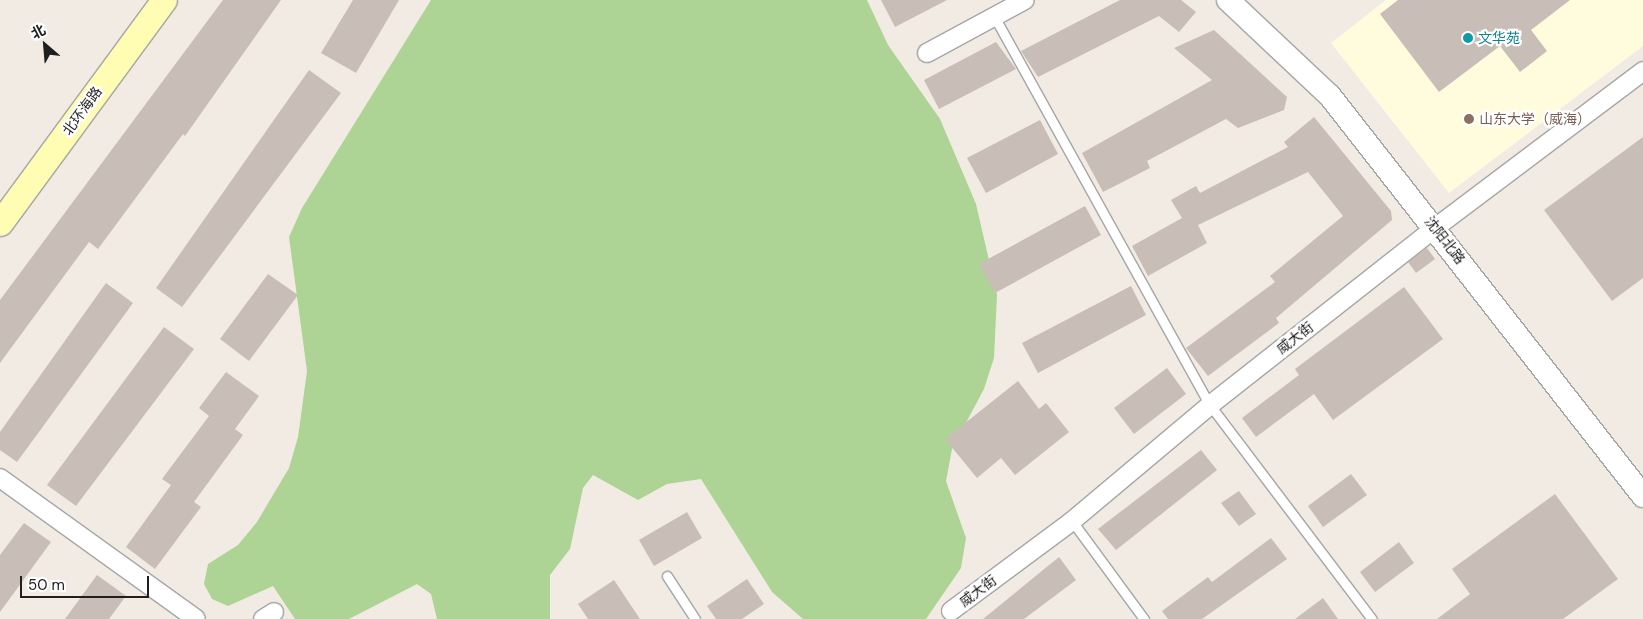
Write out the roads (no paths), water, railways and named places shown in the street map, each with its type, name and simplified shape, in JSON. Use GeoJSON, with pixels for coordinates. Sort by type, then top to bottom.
{"type":"FeatureCollection","features":[{"type":"Feature","properties":{"kind":"main road","name":"北环海路"},"geometry":{"type":"LineString","coordinates":[[0,223],[164,0]]}},
{"type":"Feature","properties":{"kind":"street"},"geometry":{"type":"LineString","coordinates":[[927,52],[1025,0]]}},
{"type":"Feature","properties":{"kind":"street","name":"沈阳北路"},"geometry":{"type":"LineString","coordinates":[[1228,0],[1330,96],[1441,223],[1643,477]]}},
{"type":"Feature","properties":{"kind":"street","name":"沈阳北路"},"geometry":{"type":"LineString","coordinates":[[1246,0],[1342,90],[1643,496]]}},
{"type":"Feature","properties":{"kind":"street","name":"威大街"},"geometry":{"type":"LineString","coordinates":[[952,611],[1072,521],[1210,405],[1441,223],[1643,71]]}},
{"type":"Feature","properties":{"kind":"street"},"geometry":{"type":"LineString","coordinates":[[0,478],[196,619]]}},
{"type":"Feature","properties":{"kind":"lane"},"geometry":{"type":"LineString","coordinates":[[994,16],[1210,405],[1372,619]]}},
{"type":"Feature","properties":{"kind":"lane"},"geometry":{"type":"LineString","coordinates":[[1072,521],[1144,619]]}},
{"type":"Feature","properties":{"kind":"lane"},"geometry":{"type":"LineString","coordinates":[[667,576],[695,619]]}},
{"type":"Feature","properties":{"kind":"place","name":"文华苑"},"geometry":{"type":"Point","coordinates":[1468,38]}},
{"type":"Feature","properties":{"kind":"place","name":"山东大学（威海）"},"geometry":{"type":"Point","coordinates":[1469,119]}}]}
